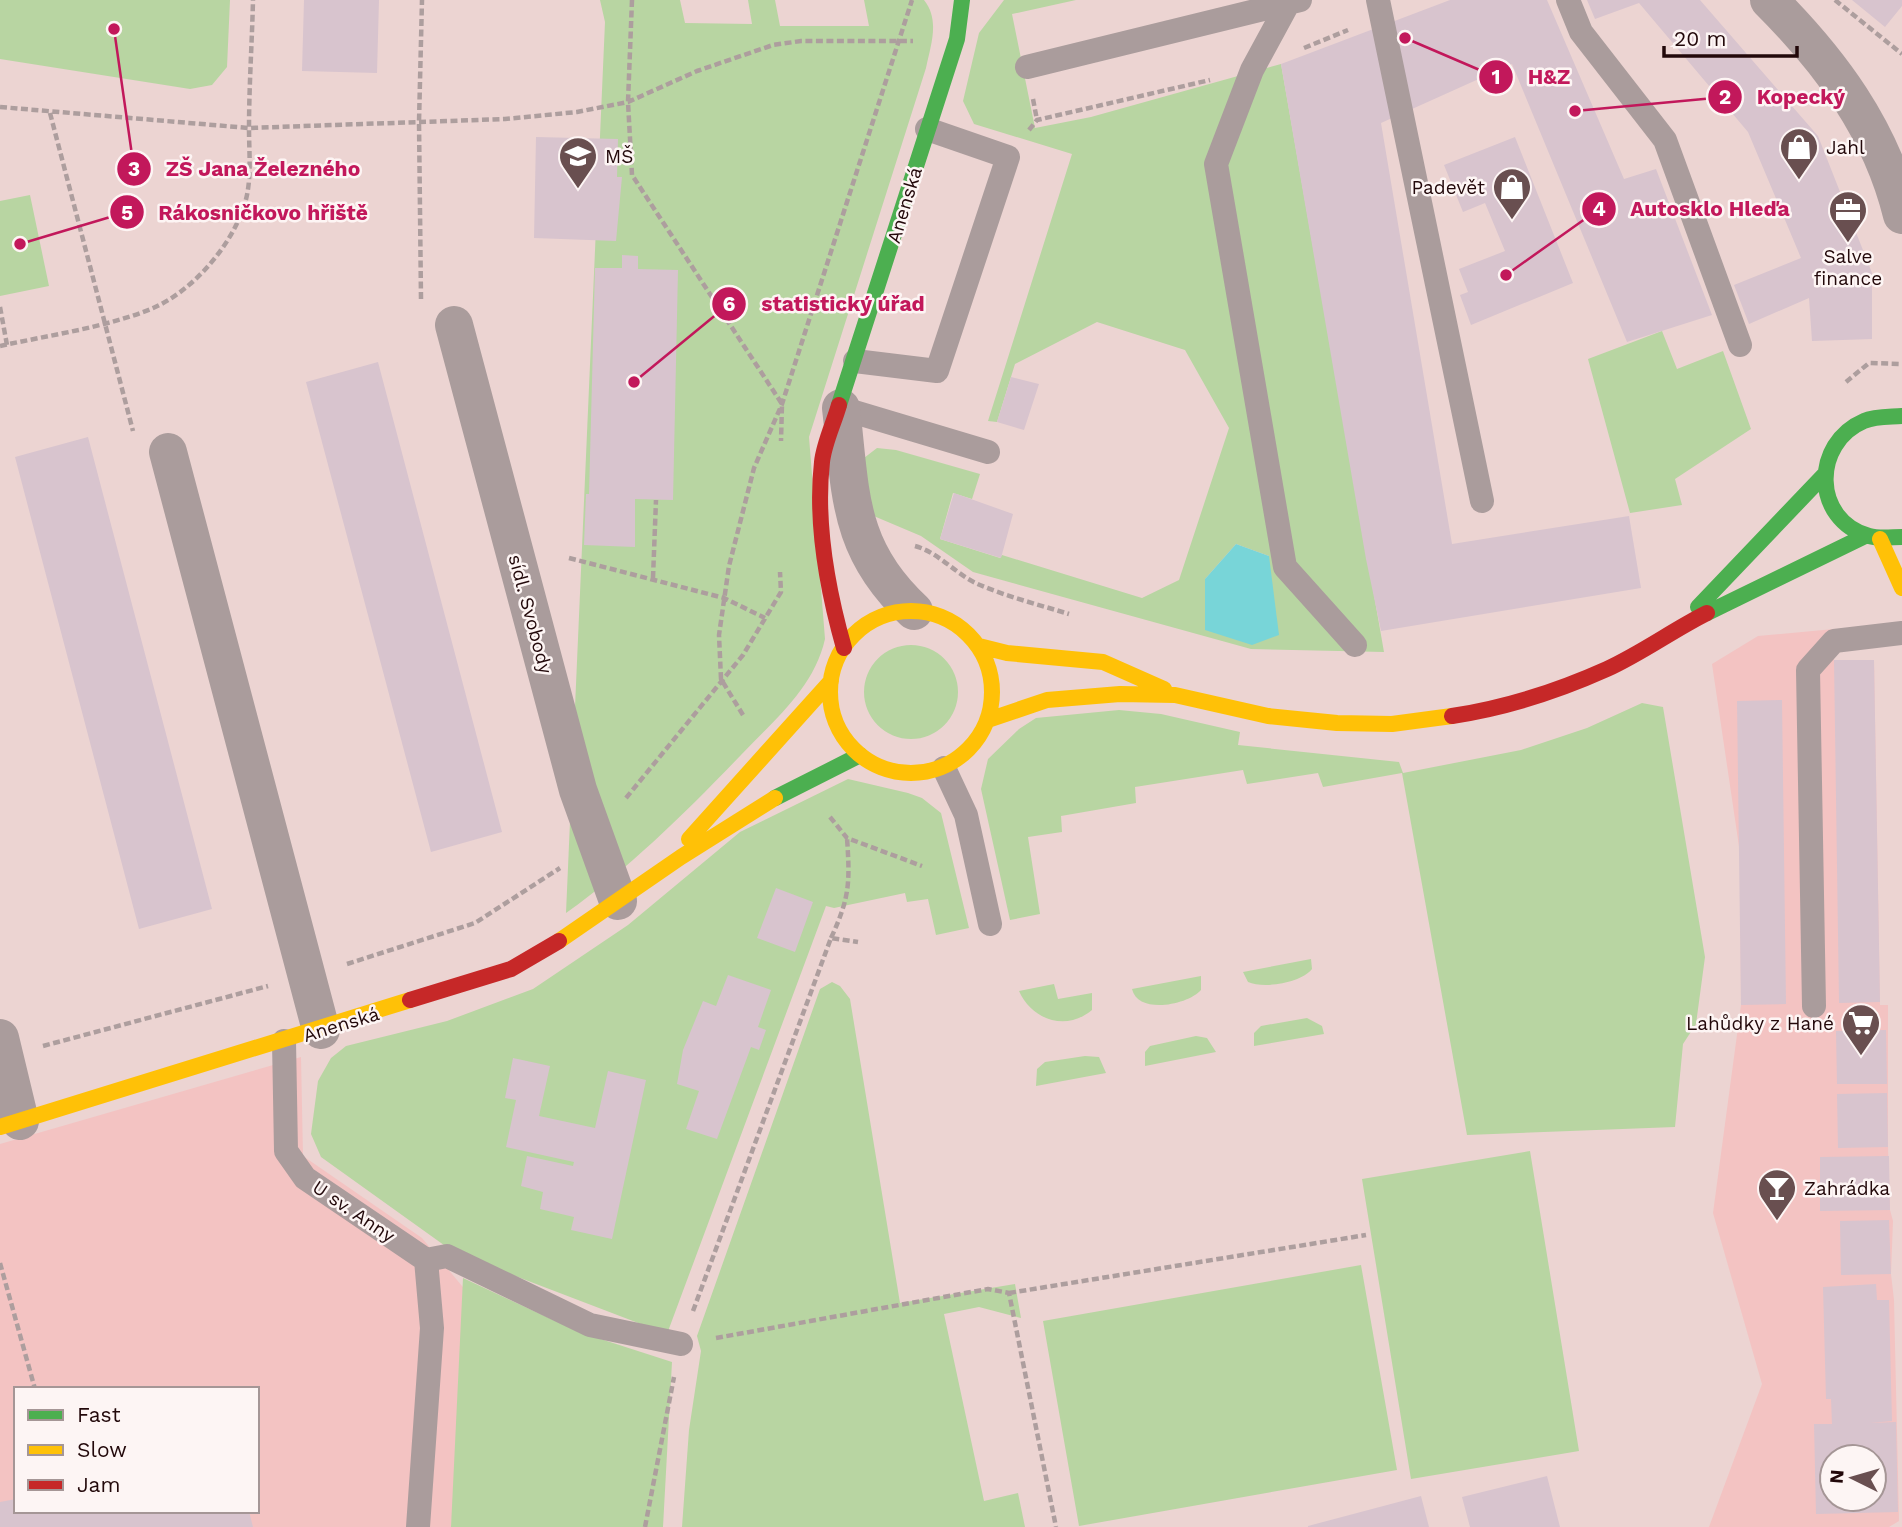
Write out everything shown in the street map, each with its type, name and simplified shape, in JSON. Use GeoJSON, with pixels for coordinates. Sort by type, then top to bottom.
{"type":"FeatureCollection","features":[{"type":"Feature","properties":{"kind":"street","name":"Anenská"},"geometry":{"type":"LineString","coordinates":[[844,648],[822,560],[819,514],[822,459],[841,408],[957,39],[962,0]]}},
{"type":"Feature","properties":{"kind":"street"},"geometry":{"type":"LineString","coordinates":[[1769,0],[1813,46],[1852,99],[1881,153],[1902,215]]}},
{"type":"Feature","properties":{"kind":"street","name":"sídl. Svobody"},"geometry":{"type":"LineString","coordinates":[[454,325],[578,790],[618,901]]}},
{"type":"Feature","properties":{"kind":"street","name":"Anenská"},"geometry":{"type":"LineString","coordinates":[[841,408],[854,513],[863,545],[887,583],[914,611]]}},
{"type":"Feature","properties":{"kind":"street"},"geometry":{"type":"LineString","coordinates":[[1902,415],[1877,415],[1860,419],[1846,429],[1834,442],[1824,475],[1828,501],[1834,512],[1843,522],[1872,538],[1902,587]]}},
{"type":"Feature","properties":{"kind":"street"},"geometry":{"type":"LineString","coordinates":[[168,452],[321,1030]]}},
{"type":"Feature","properties":{"kind":"street"},"geometry":{"type":"LineString","coordinates":[[1680,626],[1824,475]]}},
{"type":"Feature","properties":{"kind":"street"},"geometry":{"type":"LineString","coordinates":[[979,646],[1007,653],[1103,662],[1175,695],[1248,713],[1317,722],[1392,724],[1443,719],[1519,702],[1578,681],[1620,662],[1680,626],[1872,538],[1902,537]]}},
{"type":"Feature","properties":{"kind":"street","name":"Anenská"},"geometry":{"type":"LineString","coordinates":[[659,872],[831,681],[844,648],[860,630],[879,617],[914,611],[951,621],[979,646],[986,660],[993,689],[988,720],[969,750],[944,768],[903,773],[880,768],[860,755],[844,738],[833,716],[831,681]]}},
{"type":"Feature","properties":{"kind":"street"},"geometry":{"type":"LineString","coordinates":[[988,720],[1067,696],[1175,695]]}},
{"type":"Feature","properties":{"kind":"street","name":"Anenská"},"geometry":{"type":"LineString","coordinates":[[10,1124],[321,1030],[511,969],[542,953],[659,872],[803,782],[860,755]]}},
{"type":"Feature","properties":{"kind":"street"},"geometry":{"type":"LineString","coordinates":[[2,1047],[10,1124]]}},
{"type":"Feature","properties":{"kind":"lane"},"geometry":{"type":"LineString","coordinates":[[1378,0],[1482,501]]}},
{"type":"Feature","properties":{"kind":"lane"},"geometry":{"type":"LineString","coordinates":[[1568,0],[1581,32],[1665,140],[1740,345]]}},
{"type":"Feature","properties":{"kind":"lane"},"geometry":{"type":"LineString","coordinates":[[1027,67],[1294,1]]}},
{"type":"Feature","properties":{"kind":"lane"},"geometry":{"type":"LineString","coordinates":[[1294,1],[1252,70],[1216,164],[1285,567],[1355,645]]}},
{"type":"Feature","properties":{"kind":"lane"},"geometry":{"type":"LineString","coordinates":[[856,361],[937,371],[1008,157],[927,129]]}},
{"type":"Feature","properties":{"kind":"lane"},"geometry":{"type":"LineString","coordinates":[[841,408],[988,452]]}},
{"type":"Feature","properties":{"kind":"lane"},"geometry":{"type":"LineString","coordinates":[[1814,1006],[1808,670],[1834,640],[1902,633]]}},
{"type":"Feature","properties":{"kind":"lane"},"geometry":{"type":"LineString","coordinates":[[944,768],[965,815],[990,924]]}},
{"type":"Feature","properties":{"kind":"lane","name":"U sv. Anny"},"geometry":{"type":"LineString","coordinates":[[284,1041],[286,1151],[305,1178],[426,1260]]}},
{"type":"Feature","properties":{"kind":"lane"},"geometry":{"type":"LineString","coordinates":[[418,1527],[432,1328],[426,1260],[447,1256],[590,1325],[681,1344]]}},
{"type":"Feature","properties":{"kind":"path"},"geometry":{"type":"LineString","coordinates":[[0,346],[105,323],[152,308],[178,294],[215,256],[241,212],[250,172],[253,0]]}},
{"type":"Feature","properties":{"kind":"path"},"geometry":{"type":"LineString","coordinates":[[632,0],[628,102],[632,175],[782,404]]}},
{"type":"Feature","properties":{"kind":"path"},"geometry":{"type":"LineString","coordinates":[[750,726],[721,679],[719,635],[724,598],[754,468],[782,404],[912,0]]}},
{"type":"Feature","properties":{"kind":"path"},"geometry":{"type":"LineString","coordinates":[[1835,0],[1902,54]]}},
{"type":"Feature","properties":{"kind":"path"},"geometry":{"type":"LineString","coordinates":[[0,107],[249,128],[505,119],[577,112],[628,102],[697,71],[773,45],[801,40],[899,41]]}},
{"type":"Feature","properties":{"kind":"path"},"geometry":{"type":"LineString","coordinates":[[0,307],[7,345]]}},
{"type":"Feature","properties":{"kind":"path"},"geometry":{"type":"LineString","coordinates":[[1881,363],[1902,364]]}},
{"type":"Feature","properties":{"kind":"path"},"geometry":{"type":"LineString","coordinates":[[653,578],[656,500]]}},
{"type":"Feature","properties":{"kind":"path"},"geometry":{"type":"LineString","coordinates":[[569,558],[724,598],[765,618]]}},
{"type":"Feature","properties":{"kind":"path"},"geometry":{"type":"LineString","coordinates":[[2,1047],[308,976],[475,923],[528,890],[594,840],[743,655],[781,592]]}},
{"type":"Feature","properties":{"kind":"path"},"geometry":{"type":"LineString","coordinates":[[646,1527],[681,1344],[831,938],[844,910],[850,886],[847,838],[922,866]]}},
{"type":"Feature","properties":{"kind":"path"},"geometry":{"type":"LineString","coordinates":[[831,938],[858,942]]}},
{"type":"Feature","properties":{"kind":"path"},"geometry":{"type":"LineString","coordinates":[[681,1344],[988,1289],[1009,1293],[1366,1235]]}},
{"type":"Feature","properties":{"kind":"path"},"geometry":{"type":"LineString","coordinates":[[0,1263],[34,1387]]}},
{"type":"Feature","properties":{"kind":"path"},"geometry":{"type":"LineString","coordinates":[[1009,1293],[1056,1527]]}},
{"type":"Feature","properties":{"kind":"shaded area"},"geometry":{"type":"Polygon","coordinates":[[[1834,629],[1834,660],[1874,660],[1880,1005],[1888,1005],[1888,1147],[1890,1210],[1893,1221],[1891,1274],[1894,1300],[1899,1521],[1889,1527],[1709,1527],[1762,1384],[1713,1213],[1741,1005],[1740,853],[1712,664],[1758,636],[1834,629]]]}},
{"type":"Feature","properties":{"kind":"shaded area"},"geometry":{"type":"Polygon","coordinates":[[[301,1057],[303,1156],[422,1238],[472,1298],[451,1527],[0,1527],[0,1144],[301,1057]]]}},
{"type":"Feature","properties":{"kind":"green space"},"geometry":{"type":"Polygon","coordinates":[[[0,0],[230,0],[227,67],[212,85],[190,89],[0,59],[0,0]]]}},
{"type":"Feature","properties":{"kind":"green space"},"geometry":{"type":"Polygon","coordinates":[[[600,0],[680,0],[685,23],[752,24],[748,0],[775,0],[780,26],[869,26],[864,0],[924,0],[932,16],[933,32],[926,68],[809,437],[825,639],[820,657],[791,702],[700,797],[635,858],[566,913],[605,22],[600,0]]]}},
{"type":"Feature","properties":{"kind":"green space"},"geometry":{"type":"Polygon","coordinates":[[[1004,0],[1076,0],[1012,14],[1035,128],[1091,117],[1281,64],[1384,652],[1251,649],[973,572],[921,536],[869,514],[864,458],[877,448],[896,450],[980,474],[972,499],[953,493],[940,539],[1142,598],[1179,580],[1229,428],[1185,350],[1097,322],[1015,364],[997,422],[988,421],[1072,154],[974,124],[963,101],[979,33],[1004,0]],[[1236,544],[1205,579],[1269,556],[1236,544]]]}},
{"type":"Feature","properties":{"kind":"green space"},"geometry":{"type":"Polygon","coordinates":[[[30,195],[49,286],[0,296],[0,201],[30,195]]]}},
{"type":"Feature","properties":{"kind":"green space"},"geometry":{"type":"Polygon","coordinates":[[[1662,331],[1677,369],[1723,351],[1751,429],[1675,479],[1682,505],[1630,513],[1588,359],[1662,331]]]}},
{"type":"Feature","properties":{"kind":"green space"},"geometry":{"type":"Polygon","coordinates":[[[911,645],[929,649],[944,659],[954,674],[958,692],[954,710],[944,725],[929,735],[911,739],[893,735],[878,725],[868,710],[864,692],[868,674],[878,659],[893,649],[911,645]]]}},
{"type":"Feature","properties":{"kind":"green space"},"geometry":{"type":"Polygon","coordinates":[[[1642,703],[1663,707],[1705,957],[1696,1024],[1683,1044],[1675,1127],[1467,1135],[1402,773],[1323,787],[1318,773],[1247,784],[1243,770],[1135,787],[1136,803],[1061,816],[1062,832],[1028,837],[1040,914],[1010,920],[981,789],[988,759],[1019,729],[1036,718],[1119,710],[1161,714],[1240,732],[1238,745],[1399,762],[1403,773],[1521,750],[1587,728],[1642,703]]]}},
{"type":"Feature","properties":{"kind":"green space"},"geometry":{"type":"Polygon","coordinates":[[[848,779],[922,798],[941,813],[969,928],[936,935],[928,899],[907,902],[905,893],[834,908],[826,906],[667,1334],[455,1253],[321,1157],[311,1134],[318,1081],[331,1058],[346,1046],[447,1021],[533,989],[628,925],[740,832],[848,779]]]}},
{"type":"Feature","properties":{"kind":"green space"},"geometry":{"type":"Polygon","coordinates":[[[1311,959],[1312,969],[1307,974],[1282,983],[1255,984],[1248,982],[1243,972],[1311,959]]]}},
{"type":"Feature","properties":{"kind":"green space"},"geometry":{"type":"Polygon","coordinates":[[[1201,976],[1201,990],[1186,1000],[1175,1003],[1153,1005],[1143,1002],[1136,997],[1132,989],[1201,976]]]}},
{"type":"Feature","properties":{"kind":"green space"},"geometry":{"type":"Polygon","coordinates":[[[832,982],[840,986],[850,999],[900,1303],[1015,1284],[1021,1318],[979,1307],[944,1314],[984,1501],[1018,1493],[1025,1527],[682,1527],[689,1430],[701,1351],[697,1336],[820,989],[832,982]]]}},
{"type":"Feature","properties":{"kind":"green space"},"geometry":{"type":"Polygon","coordinates":[[[1054,984],[1058,999],[1092,993],[1092,1010],[1071,1020],[1051,1020],[1032,1009],[1019,991],[1054,984]]]}},
{"type":"Feature","properties":{"kind":"green space"},"geometry":{"type":"Polygon","coordinates":[[[1307,1018],[1322,1026],[1324,1034],[1254,1046],[1254,1033],[1261,1026],[1307,1018]]]}},
{"type":"Feature","properties":{"kind":"green space"},"geometry":{"type":"Polygon","coordinates":[[[1196,1036],[1207,1038],[1216,1052],[1145,1066],[1145,1052],[1150,1046],[1196,1036]]]}},
{"type":"Feature","properties":{"kind":"green space"},"geometry":{"type":"Polygon","coordinates":[[[1085,1056],[1099,1057],[1106,1073],[1036,1086],[1037,1069],[1045,1062],[1085,1056]]]}},
{"type":"Feature","properties":{"kind":"green space"},"geometry":{"type":"Polygon","coordinates":[[[1530,1151],[1579,1451],[1411,1479],[1362,1179],[1530,1151]]]}},
{"type":"Feature","properties":{"kind":"green space"},"geometry":{"type":"Polygon","coordinates":[[[1361,1265],[1397,1470],[1079,1526],[1043,1321],[1361,1265]]]}},
{"type":"Feature","properties":{"kind":"green space"},"geometry":{"type":"Polygon","coordinates":[[[463,1278],[579,1332],[672,1362],[663,1527],[451,1527],[463,1278]]]}},
{"type":"Feature","properties":{"kind":"water"},"geometry":{"type":"Polygon","coordinates":[[[1236,544],[1269,556],[1279,635],[1252,645],[1205,630],[1205,579],[1236,544]]]}},
{"type":"Feature","properties":{"kind":"building"},"geometry":{"type":"Polygon","coordinates":[[[304,0],[379,0],[377,73],[302,71],[304,0]]]}},
{"type":"Feature","properties":{"kind":"building"},"geometry":{"type":"Polygon","coordinates":[[[1450,0],[1547,0],[1624,179],[1656,169],[1712,315],[1627,342],[1512,64],[1381,123],[1452,544],[1629,516],[1641,588],[1381,631],[1366,559],[1281,64],[1450,0]]]}},
{"type":"Feature","properties":{"kind":"building"},"geometry":{"type":"Polygon","coordinates":[[[1587,0],[1700,0],[1818,136],[1872,273],[1872,339],[1812,341],[1809,298],[1749,324],[1734,285],[1801,258],[1748,132],[1639,3],[1595,19],[1587,0]]]}},
{"type":"Feature","properties":{"kind":"building"},"geometry":{"type":"Polygon","coordinates":[[[1852,0],[1902,0],[1902,6],[1885,27],[1852,0]]]}},
{"type":"Feature","properties":{"kind":"building","name":"MŠ"},"geometry":{"type":"Polygon","coordinates":[[[536,137],[618,139],[617,177],[622,177],[616,241],[534,238],[536,137]]]}},
{"type":"Feature","properties":{"kind":"building"},"geometry":{"type":"Polygon","coordinates":[[[1515,137],[1573,283],[1471,325],[1460,295],[1468,292],[1459,269],[1505,251],[1485,203],[1463,212],[1444,165],[1515,137]]]}},
{"type":"Feature","properties":{"kind":"building"},"geometry":{"type":"Polygon","coordinates":[[[622,255],[638,256],[638,269],[678,270],[673,500],[635,499],[635,547],[584,545],[586,494],[589,494],[595,268],[622,268],[622,255]]]}},
{"type":"Feature","properties":{"kind":"building"},"geometry":{"type":"Polygon","coordinates":[[[378,362],[502,832],[431,852],[306,382],[378,362]]]}},
{"type":"Feature","properties":{"kind":"building"},"geometry":{"type":"Polygon","coordinates":[[[1011,377],[1039,384],[1024,430],[997,422],[1011,377]]]}},
{"type":"Feature","properties":{"kind":"building"},"geometry":{"type":"Polygon","coordinates":[[[88,437],[212,909],[139,929],[15,457],[88,437]]]}},
{"type":"Feature","properties":{"kind":"building"},"geometry":{"type":"Polygon","coordinates":[[[954,493],[1013,514],[1001,558],[940,539],[954,493]]]}},
{"type":"Feature","properties":{"kind":"building"},"geometry":{"type":"Polygon","coordinates":[[[1834,660],[1874,660],[1880,1002],[1839,1003],[1834,660]]]}},
{"type":"Feature","properties":{"kind":"building"},"geometry":{"type":"Polygon","coordinates":[[[1782,700],[1786,1004],[1741,1005],[1737,701],[1782,700]]]}},
{"type":"Feature","properties":{"kind":"building"},"geometry":{"type":"Polygon","coordinates":[[[776,888],[813,902],[795,952],[757,938],[776,888]]]}},
{"type":"Feature","properties":{"kind":"building"},"geometry":{"type":"Polygon","coordinates":[[[728,975],[771,990],[758,1027],[766,1030],[759,1050],[751,1047],[717,1139],[686,1129],[699,1091],[677,1084],[683,1050],[703,1001],[716,1006],[728,975]]]}},
{"type":"Feature","properties":{"kind":"building","name":"Lahůdky z Hané"},"geometry":{"type":"Polygon","coordinates":[[[1886,1030],[1887,1084],[1837,1084],[1836,1031],[1886,1030]]]}},
{"type":"Feature","properties":{"kind":"building"},"geometry":{"type":"Polygon","coordinates":[[[513,1058],[550,1066],[539,1116],[595,1128],[608,1071],[646,1080],[612,1239],[571,1230],[574,1217],[540,1209],[543,1192],[521,1186],[527,1156],[573,1166],[574,1162],[506,1147],[516,1100],[505,1098],[513,1058]]]}},
{"type":"Feature","properties":{"kind":"building"},"geometry":{"type":"Polygon","coordinates":[[[1887,1093],[1888,1147],[1838,1148],[1837,1094],[1887,1093]]]}},
{"type":"Feature","properties":{"kind":"building"},"geometry":{"type":"Polygon","coordinates":[[[1889,1156],[1890,1210],[1820,1211],[1820,1157],[1889,1156]]]}},
{"type":"Feature","properties":{"kind":"building"},"geometry":{"type":"Polygon","coordinates":[[[1889,1220],[1891,1274],[1841,1275],[1840,1221],[1889,1220]]]}},
{"type":"Feature","properties":{"kind":"building"},"geometry":{"type":"Polygon","coordinates":[[[1876,1284],[1877,1300],[1889,1300],[1892,1421],[1870,1423],[1896,1422],[1898,1512],[1888,1512],[1888,1443],[1818,1443],[1818,1513],[1857,1513],[1816,1514],[1814,1424],[1832,1424],[1831,1399],[1826,1399],[1823,1287],[1876,1284]]]}},
{"type":"Feature","properties":{"kind":"building"},"geometry":{"type":"Polygon","coordinates":[[[1547,1476],[1560,1527],[1470,1527],[1462,1497],[1547,1476]]]}},
{"type":"Feature","properties":{"kind":"building"},"geometry":{"type":"Polygon","coordinates":[[[1421,1496],[1429,1527],[1308,1527],[1308,1526],[1421,1496]]]}},
{"type":"Feature","properties":{"kind":"building"},"geometry":{"type":"Polygon","coordinates":[[[14,1499],[14,1513],[250,1513],[253,1527],[0,1527],[0,1502],[14,1499]]]}},
{"type":"Feature","properties":{"kind":"traffic: fast"},"geometry":{"type":"LineString","coordinates":[[839,405],[957,39],[962,0]]}},
{"type":"Feature","properties":{"kind":"traffic: fast"},"geometry":{"type":"LineString","coordinates":[[1902,416],[1868,419],[1847,432],[1835,446],[1828,463],[1826,481],[1829,498],[1837,514],[1850,527],[1873,537],[1902,537]]}},
{"type":"Feature","properties":{"kind":"traffic: fast"},"geometry":{"type":"LineString","coordinates":[[1698,607],[1824,475]]}},
{"type":"Feature","properties":{"kind":"traffic: fast"},"geometry":{"type":"LineString","coordinates":[[1707,613],[1865,536]]}},
{"type":"Feature","properties":{"kind":"traffic: fast"},"geometry":{"type":"LineString","coordinates":[[775,798],[860,755]]}},
{"type":"Feature","properties":{"kind":"traffic: slow"},"geometry":{"type":"LineString","coordinates":[[1880,539],[1902,588]]}},
{"type":"Feature","properties":{"kind":"traffic: slow"},"geometry":{"type":"LineString","coordinates":[[911,611],[942,617],[956,624],[968,635],[979,647],[986,661],[992,692],[986,723],[979,737],[968,749],[956,760],[942,767],[911,773],[880,767],[866,760],[854,749],[843,737],[836,723],[830,692],[836,661],[843,647],[854,635],[866,624],[880,617],[911,611]]}},
{"type":"Feature","properties":{"kind":"traffic: slow"},"geometry":{"type":"LineString","coordinates":[[979,646],[1007,653],[1103,662],[1164,689]]}},
{"type":"Feature","properties":{"kind":"traffic: slow"},"geometry":{"type":"LineString","coordinates":[[689,839],[831,681]]}},
{"type":"Feature","properties":{"kind":"traffic: slow"},"geometry":{"type":"LineString","coordinates":[[988,720],[1047,700],[1120,694],[1175,695],[1268,716],[1337,723],[1392,724],[1452,716]]}},
{"type":"Feature","properties":{"kind":"traffic: slow"},"geometry":{"type":"LineString","coordinates":[[559,941],[681,857],[775,798]]}},
{"type":"Feature","properties":{"kind":"traffic: slow"},"geometry":{"type":"LineString","coordinates":[[0,1127],[410,1000]]}},
{"type":"Feature","properties":{"kind":"traffic: jam"},"geometry":{"type":"LineString","coordinates":[[839,405],[823,455],[820,509],[824,556],[844,648]]}},
{"type":"Feature","properties":{"kind":"traffic: jam"},"geometry":{"type":"LineString","coordinates":[[1452,716],[1511,703],[1588,677],[1633,656],[1707,613]]}},
{"type":"Feature","properties":{"kind":"traffic: jam"},"geometry":{"type":"LineString","coordinates":[[410,1000],[511,969],[559,941]]}},
{"type":"Feature","properties":{"kind":"place","name":"ZŠ Jana Železného"},"geometry":{"type":"Point","coordinates":[114,29]}},
{"type":"Feature","properties":{"kind":"place","name":"H&Z"},"geometry":{"type":"Point","coordinates":[1405,38]}},
{"type":"Feature","properties":{"kind":"place","name":"Kopecký"},"geometry":{"type":"Point","coordinates":[1575,111]}},
{"type":"Feature","properties":{"kind":"place","name":"Jahl"},"geometry":{"type":"Point","coordinates":[1799,181]}},
{"type":"Feature","properties":{"kind":"place","name":"MŠ"},"geometry":{"type":"Point","coordinates":[578,190]}},
{"type":"Feature","properties":{"kind":"place","name":"Padevět"},"geometry":{"type":"Point","coordinates":[1512,221]}},
{"type":"Feature","properties":{"kind":"place","name":"Rákosničkovo hřiště"},"geometry":{"type":"Point","coordinates":[20,244]}},
{"type":"Feature","properties":{"kind":"place","name":"Salve finance"},"geometry":{"type":"Point","coordinates":[1848,244]}},
{"type":"Feature","properties":{"kind":"place","name":"Autosklo Hleďa"},"geometry":{"type":"Point","coordinates":[1506,275]}},
{"type":"Feature","properties":{"kind":"place","name":"statistický úřad"},"geometry":{"type":"Point","coordinates":[634,382]}},
{"type":"Feature","properties":{"kind":"place","name":"Lahůdky z Hané"},"geometry":{"type":"Point","coordinates":[1861,1057]}},
{"type":"Feature","properties":{"kind":"place","name":"Zahrádka"},"geometry":{"type":"Point","coordinates":[1777,1222]}}]}
